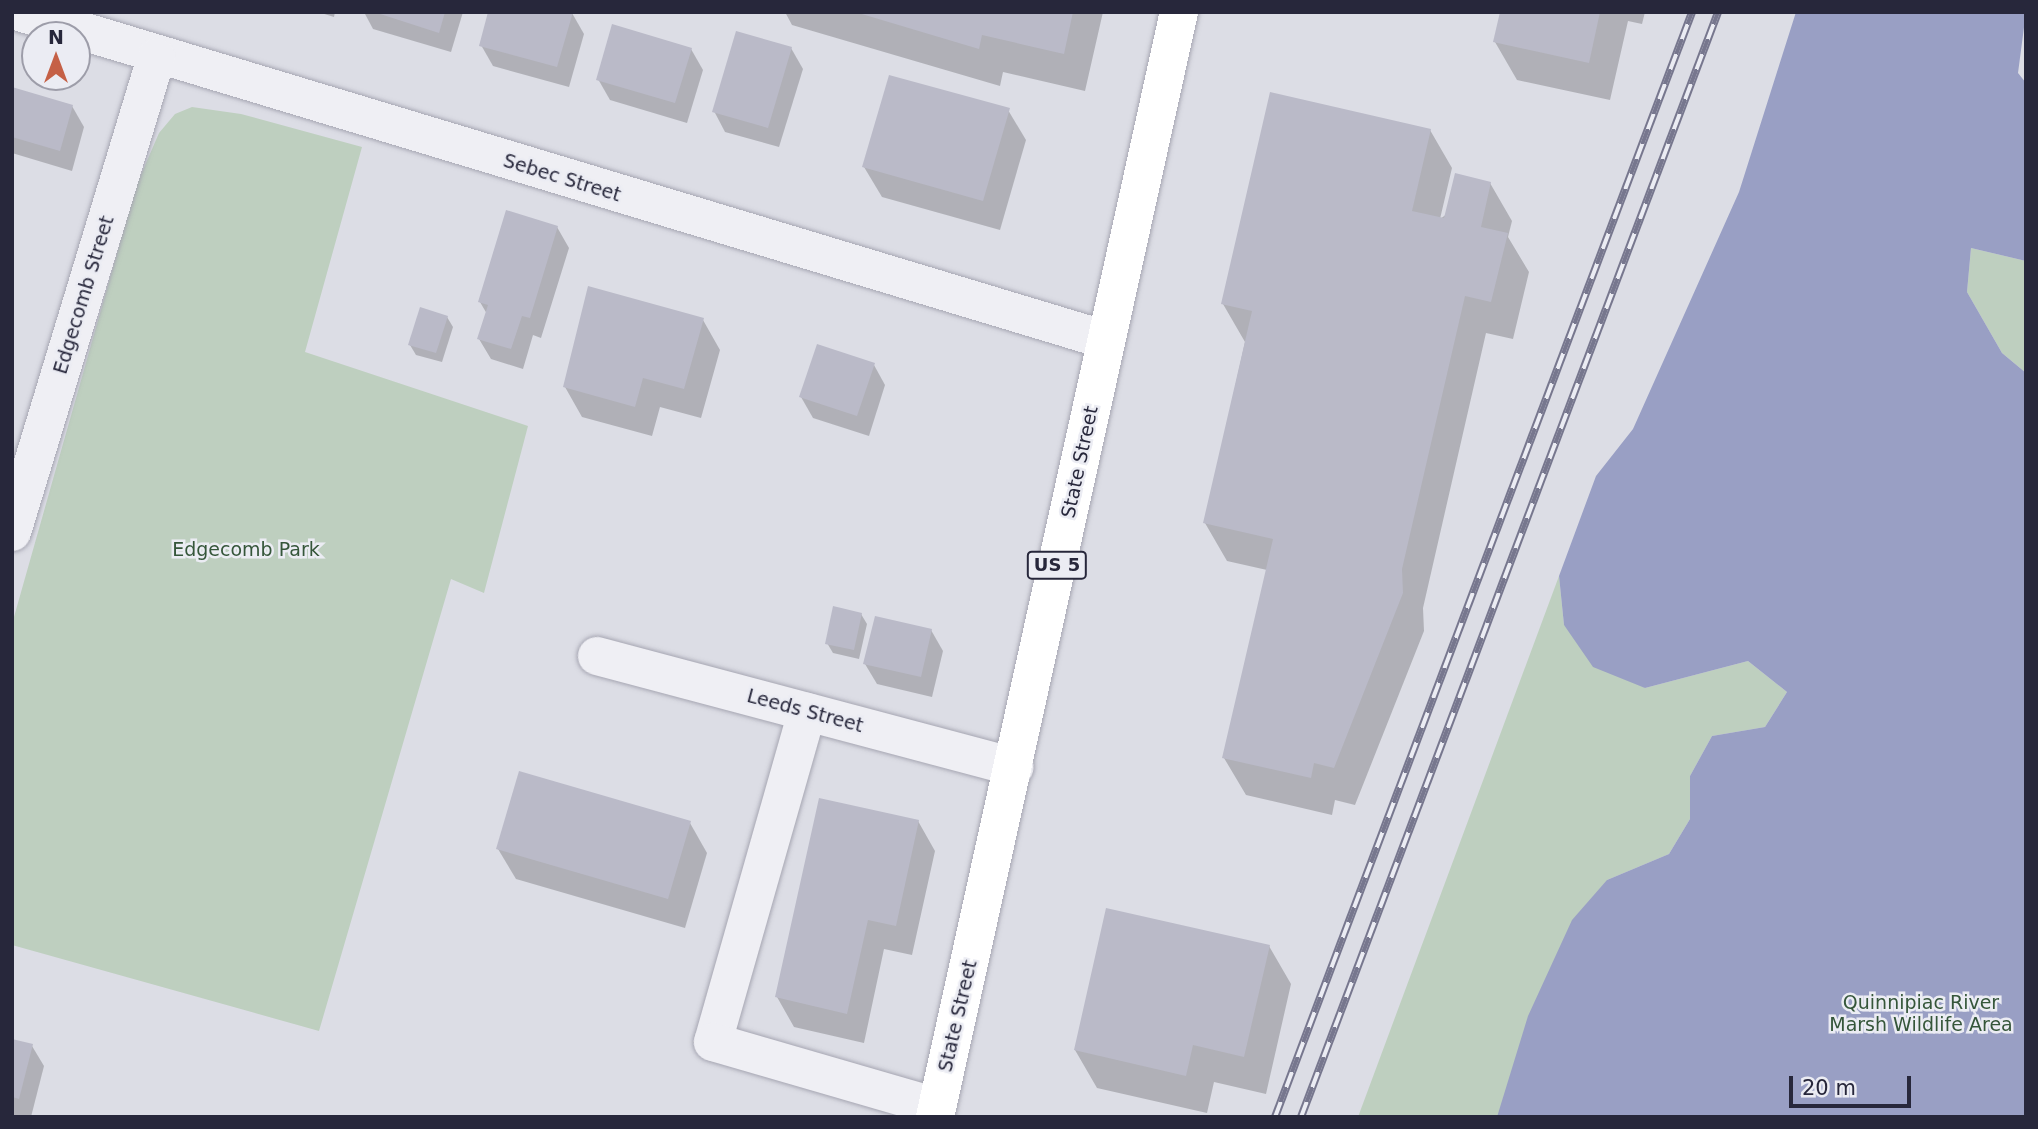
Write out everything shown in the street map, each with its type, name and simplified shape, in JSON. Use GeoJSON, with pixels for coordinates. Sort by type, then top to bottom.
{"type":"FeatureCollection","features":[{"type":"Feature","properties":{"kind":"main road","name":"State Street"},"geometry":{"type":"LineString","coordinates":[[936,1112],[1179,12]]}},
{"type":"Feature","properties":{"kind":"street","name":"Sebec Street"},"geometry":{"type":"LineString","coordinates":[[19,12],[156,57],[1106,340]]}},
{"type":"Feature","properties":{"kind":"street","name":"Edgecomb Street"},"geometry":{"type":"LineString","coordinates":[[12,532],[156,57]]}},
{"type":"Feature","properties":{"kind":"street","name":"Leeds Street"},"geometry":{"type":"LineString","coordinates":[[597,656],[1014,767]]}},
{"type":"Feature","properties":{"kind":"street"},"geometry":{"type":"LineString","coordinates":[[807,712],[713,1042],[936,1112]]}},
{"type":"Feature","properties":{"kind":"green space","name":"Edgecomb Park"},"geometry":{"type":"Polygon","coordinates":[[[192,107],[241,114],[362,147],[305,352],[528,426],[484,593],[451,579],[319,1031],[12,945],[12,624],[136,186],[159,133],[175,114],[192,107]]]}},
{"type":"Feature","properties":{"kind":"green space"},"geometry":{"type":"Polygon","coordinates":[[[1971,248],[2026,261],[2026,373],[2002,353],[1967,292],[1971,248]]]}},
{"type":"Feature","properties":{"kind":"green space"},"geometry":{"type":"Polygon","coordinates":[[[1559,576],[1564,625],[1645,688],[1748,661],[1787,692],[1765,727],[1712,736],[1690,776],[1690,819],[1669,854],[1607,880],[2026,1117],[1358,1117],[1559,576]]]}},
{"type":"Feature","properties":{"kind":"water"},"geometry":{"type":"Polygon","coordinates":[[[1796,12],[2026,12],[2018,73],[2026,83],[2026,261],[1971,248],[1967,292],[2002,353],[2026,373],[2026,1117],[1497,1117],[1528,1016],[1572,920],[1607,880],[1669,854],[1690,819],[1690,776],[1712,736],[1765,727],[1787,692],[1748,661],[1645,688],[1593,667],[1564,625],[1559,576],[1596,476],[1633,429],[1739,192],[1796,12]]]}},
{"type":"Feature","properties":{"kind":"building"},"geometry":{"type":"Polygon","coordinates":[[[374,12],[445,12],[439,33],[374,12]]]}},
{"type":"Feature","properties":{"kind":"building"},"geometry":{"type":"Polygon","coordinates":[[[488,12],[573,12],[557,67],[479,46],[488,12]]]}},
{"type":"Feature","properties":{"kind":"building"},"geometry":{"type":"Polygon","coordinates":[[[855,12],[1073,12],[1064,54],[982,35],[979,49],[855,12]]]}},
{"type":"Feature","properties":{"kind":"building"},"geometry":{"type":"Polygon","coordinates":[[[1500,12],[1600,12],[1589,63],[1493,42],[1500,12]]]}},
{"type":"Feature","properties":{"kind":"building"},"geometry":{"type":"Polygon","coordinates":[[[612,24],[692,48],[675,103],[596,80],[612,24]]]}},
{"type":"Feature","properties":{"kind":"building"},"geometry":{"type":"Polygon","coordinates":[[[736,31],[792,47],[768,128],[712,112],[736,31]]]}},
{"type":"Feature","properties":{"kind":"building"},"geometry":{"type":"Polygon","coordinates":[[[889,75],[1010,108],[983,201],[862,167],[889,75]]]}},
{"type":"Feature","properties":{"kind":"building"},"geometry":{"type":"Polygon","coordinates":[[[12,87],[73,105],[60,151],[12,137],[12,87]]]}},
{"type":"Feature","properties":{"kind":"building"},"geometry":{"type":"Polygon","coordinates":[[[1270,92],[1431,129],[1412,211],[1444,218],[1455,173],[1491,182],[1481,227],[1508,233],[1491,302],[1465,296],[1402,569],[1403,593],[1334,768],[1314,763],[1311,778],[1222,758],[1273,539],[1203,523],[1252,311],[1221,304],[1270,92]]]}},
{"type":"Feature","properties":{"kind":"building"},"geometry":{"type":"Polygon","coordinates":[[[506,210],[558,226],[530,318],[522,316],[511,349],[477,339],[488,305],[478,302],[506,210]]]}},
{"type":"Feature","properties":{"kind":"building"},"geometry":{"type":"Polygon","coordinates":[[[588,286],[704,318],[684,389],[643,378],[635,407],[563,387],[588,286]]]}},
{"type":"Feature","properties":{"kind":"building"},"geometry":{"type":"Polygon","coordinates":[[[420,307],[448,316],[436,353],[408,345],[420,307]]]}},
{"type":"Feature","properties":{"kind":"building"},"geometry":{"type":"Polygon","coordinates":[[[817,344],[875,363],[857,416],[799,397],[817,344]]]}},
{"type":"Feature","properties":{"kind":"building"},"geometry":{"type":"Polygon","coordinates":[[[833,606],[862,613],[854,650],[825,644],[833,606]]]}},
{"type":"Feature","properties":{"kind":"building"},"geometry":{"type":"Polygon","coordinates":[[[875,616],[932,629],[921,677],[863,664],[875,616]]]}},
{"type":"Feature","properties":{"kind":"building"},"geometry":{"type":"Polygon","coordinates":[[[519,771],[691,821],[668,899],[496,849],[519,771]]]}},
{"type":"Feature","properties":{"kind":"building"},"geometry":{"type":"Polygon","coordinates":[[[819,798],[919,820],[896,926],[868,920],[847,1014],[775,997],[819,798]]]}},
{"type":"Feature","properties":{"kind":"building"},"geometry":{"type":"Polygon","coordinates":[[[1106,908],[1270,945],[1244,1057],[1193,1045],[1186,1076],[1074,1050],[1106,908]]]}},
{"type":"Feature","properties":{"kind":"building"},"geometry":{"type":"Polygon","coordinates":[[[12,1039],[33,1044],[19,1099],[12,1097],[12,1039]]]}},
{"type":"Feature","properties":{"kind":"railway"},"geometry":{"type":"LineString","coordinates":[[1275,1117],[1692,12]]}},
{"type":"Feature","properties":{"kind":"railway"},"geometry":{"type":"LineString","coordinates":[[1301,1117],[1718,12]]}},
{"type":"Feature","properties":{"kind":"park label","name":"Quinnipiac River Marsh Wildlife Area"},"geometry":{"type":"Point","coordinates":[1921,1014]}}]}
